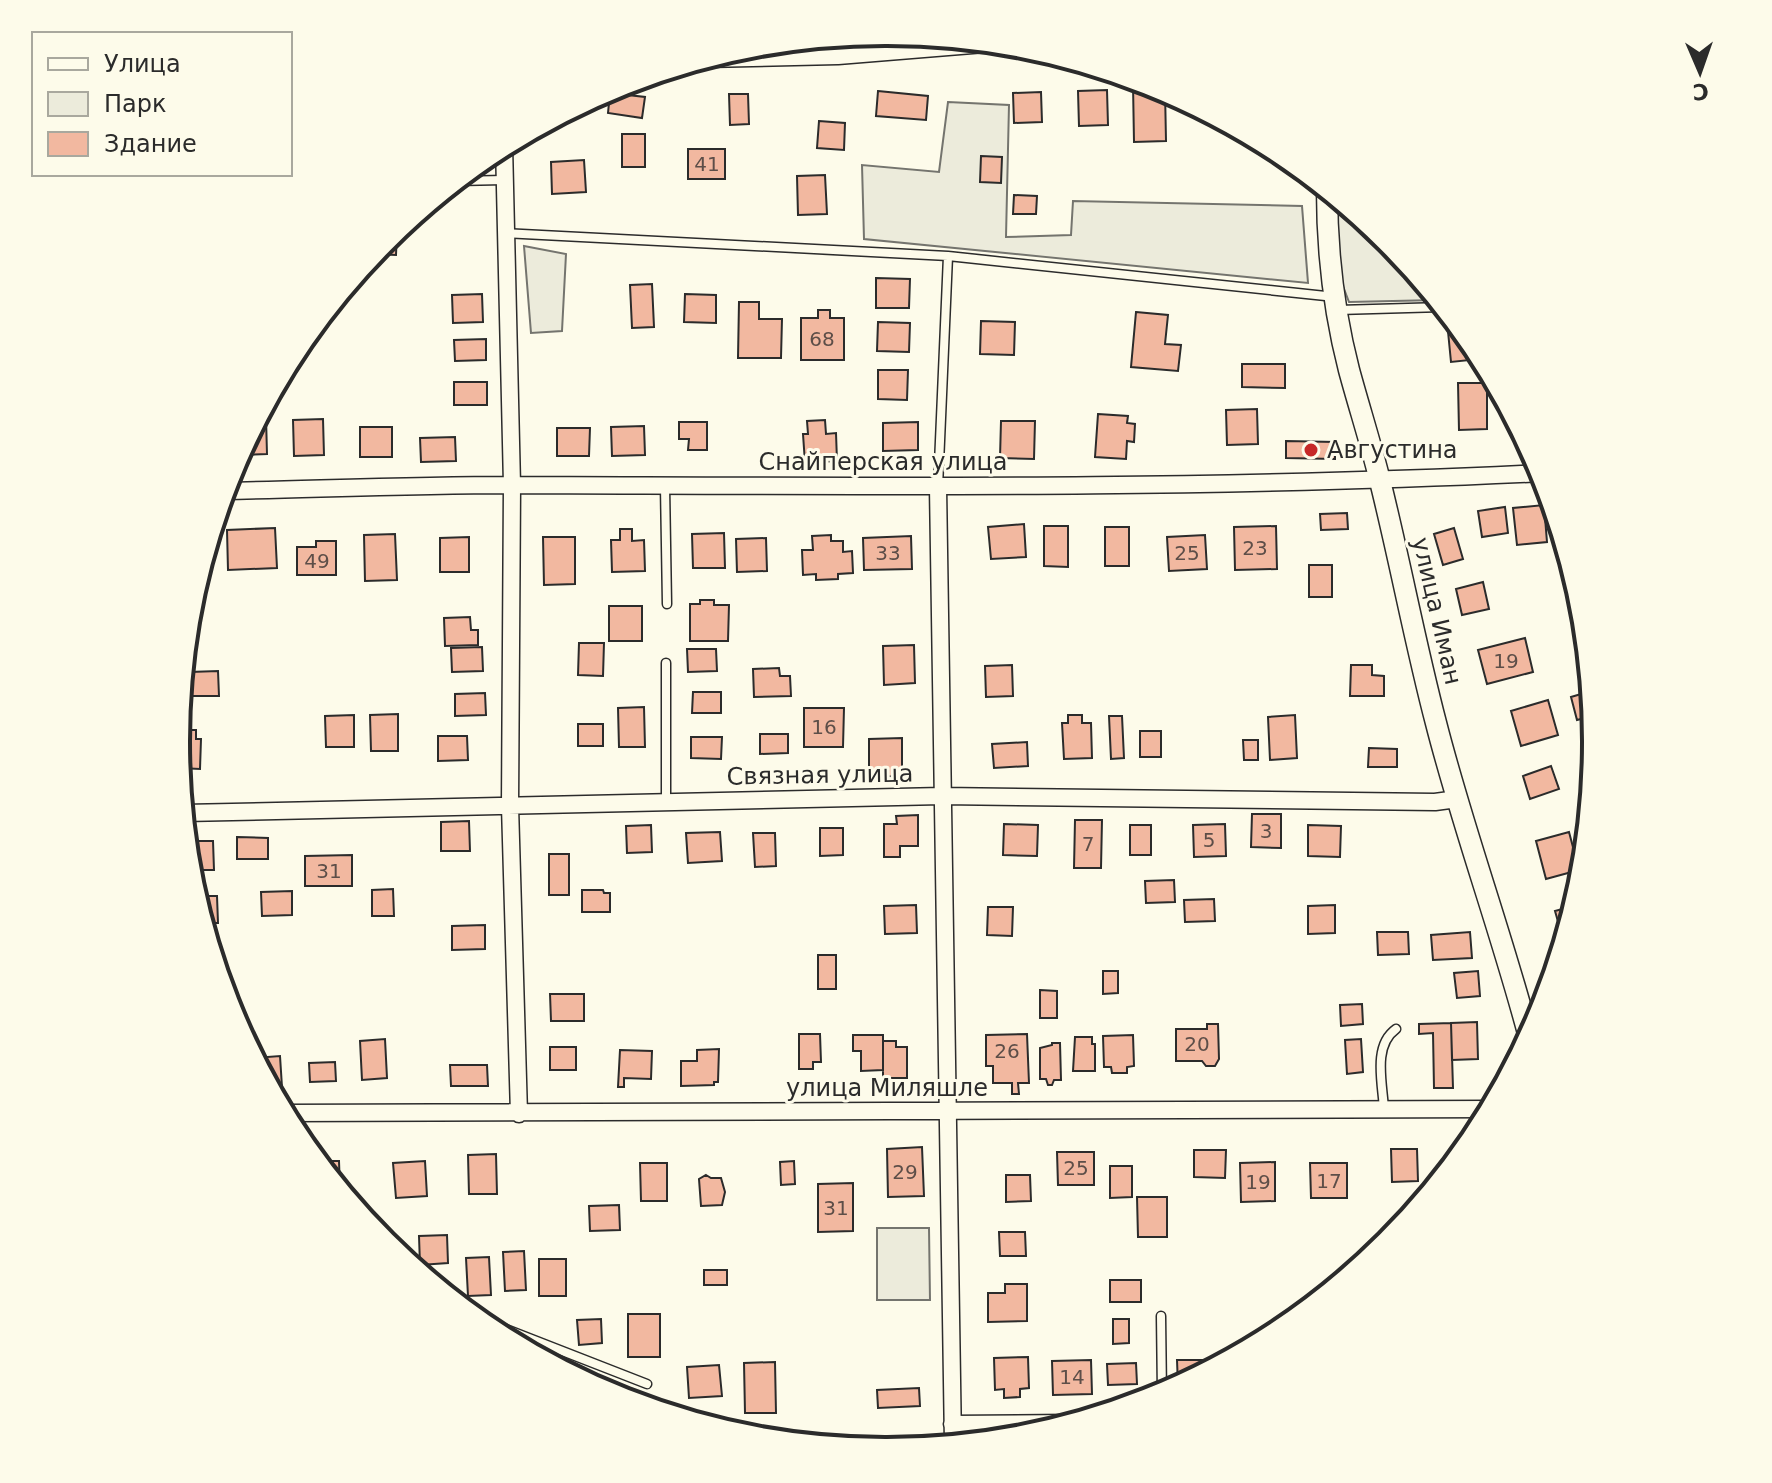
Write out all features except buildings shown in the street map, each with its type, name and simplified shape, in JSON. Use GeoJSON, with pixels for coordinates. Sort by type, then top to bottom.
{"type":"FeatureCollection","features":[{"type":"Feature","properties":{"kind":"street"},"geometry":{"type":"LineString","coordinates":[[758,58],[838,56],[938,48]]}},
{"type":"Feature","properties":{"kind":"street"},"geometry":{"type":"LineString","coordinates":[[504,160],[512,485],[510,806],[519,1114]]}},
{"type":"Feature","properties":{"kind":"street","name":"улица Иман"},"geometry":{"type":"LineString","coordinates":[[1327,204],[1336,304],[1349,368],[1380,481],[1435,722],[1524,1019]]}},
{"type":"Feature","properties":{"kind":"street","name":"Снайперская улица"},"geometry":{"type":"LineString","coordinates":[[239,487],[938,487],[1380,481],[1528,474]]}},
{"type":"Feature","properties":{"kind":"street"},"geometry":{"type":"LineString","coordinates":[[938,487],[952,1434]]}},
{"type":"Feature","properties":{"kind":"street","name":"Связная улица"},"geometry":{"type":"LineString","coordinates":[[194,813],[942,796],[1435,802],[1457,799]]}},
{"type":"Feature","properties":{"kind":"street","name":"улица Миляшле"},"geometry":{"type":"LineString","coordinates":[[299,1113],[1476,1109]]}},
{"type":"Feature","properties":{"kind":"street"},"geometry":{"type":"LineString","coordinates":[[952,1424],[1024,1423]]}},
{"type":"Feature","properties":{"kind":"lane"},"geometry":{"type":"LineString","coordinates":[[476,181],[504,180]]}},
{"type":"Feature","properties":{"kind":"lane"},"geometry":{"type":"LineString","coordinates":[[505,233],[948,256],[1336,304],[1429,307]]}},
{"type":"Feature","properties":{"kind":"lane"},"geometry":{"type":"LineString","coordinates":[[938,487],[948,256]]}},
{"type":"Feature","properties":{"kind":"lane"},"geometry":{"type":"LineString","coordinates":[[665,486],[667,604]]}},
{"type":"Feature","properties":{"kind":"lane"},"geometry":{"type":"LineString","coordinates":[[666,663],[666,802]]}},
{"type":"Feature","properties":{"kind":"lane"},"geometry":{"type":"LineString","coordinates":[[1384,1110],[1381,1054],[1384,1039],[1396,1029]]}},
{"type":"Feature","properties":{"kind":"lane"},"geometry":{"type":"LineString","coordinates":[[1161,1316],[1162,1380]]}},
{"type":"Feature","properties":{"kind":"lane"},"geometry":{"type":"LineString","coordinates":[[528,1338],[647,1384]]}},
{"type":"Feature","properties":{"kind":"green space"},"geometry":{"type":"Polygon","coordinates":[[[948,102],[1009,105],[1006,237],[1071,235],[1073,201],[1302,206],[1308,283],[864,239],[862,165],[939,172],[948,102]]]}},
{"type":"Feature","properties":{"kind":"green space"},"geometry":{"type":"Polygon","coordinates":[[[1335,211],[1378,250],[1423,300],[1349,302],[1338,273],[1335,211]]]}},
{"type":"Feature","properties":{"kind":"green space"},"geometry":{"type":"Polygon","coordinates":[[[524,246],[566,254],[562,331],[531,333],[524,246]]]}},
{"type":"Feature","properties":{"kind":"green space"},"geometry":{"type":"Polygon","coordinates":[[[877,1228],[929,1228],[930,1300],[877,1300],[877,1228]]]}},
{"type":"Feature","properties":{"kind":"place","name":"Августина"},"geometry":{"type":"Point","coordinates":[1311,450]}}]}
